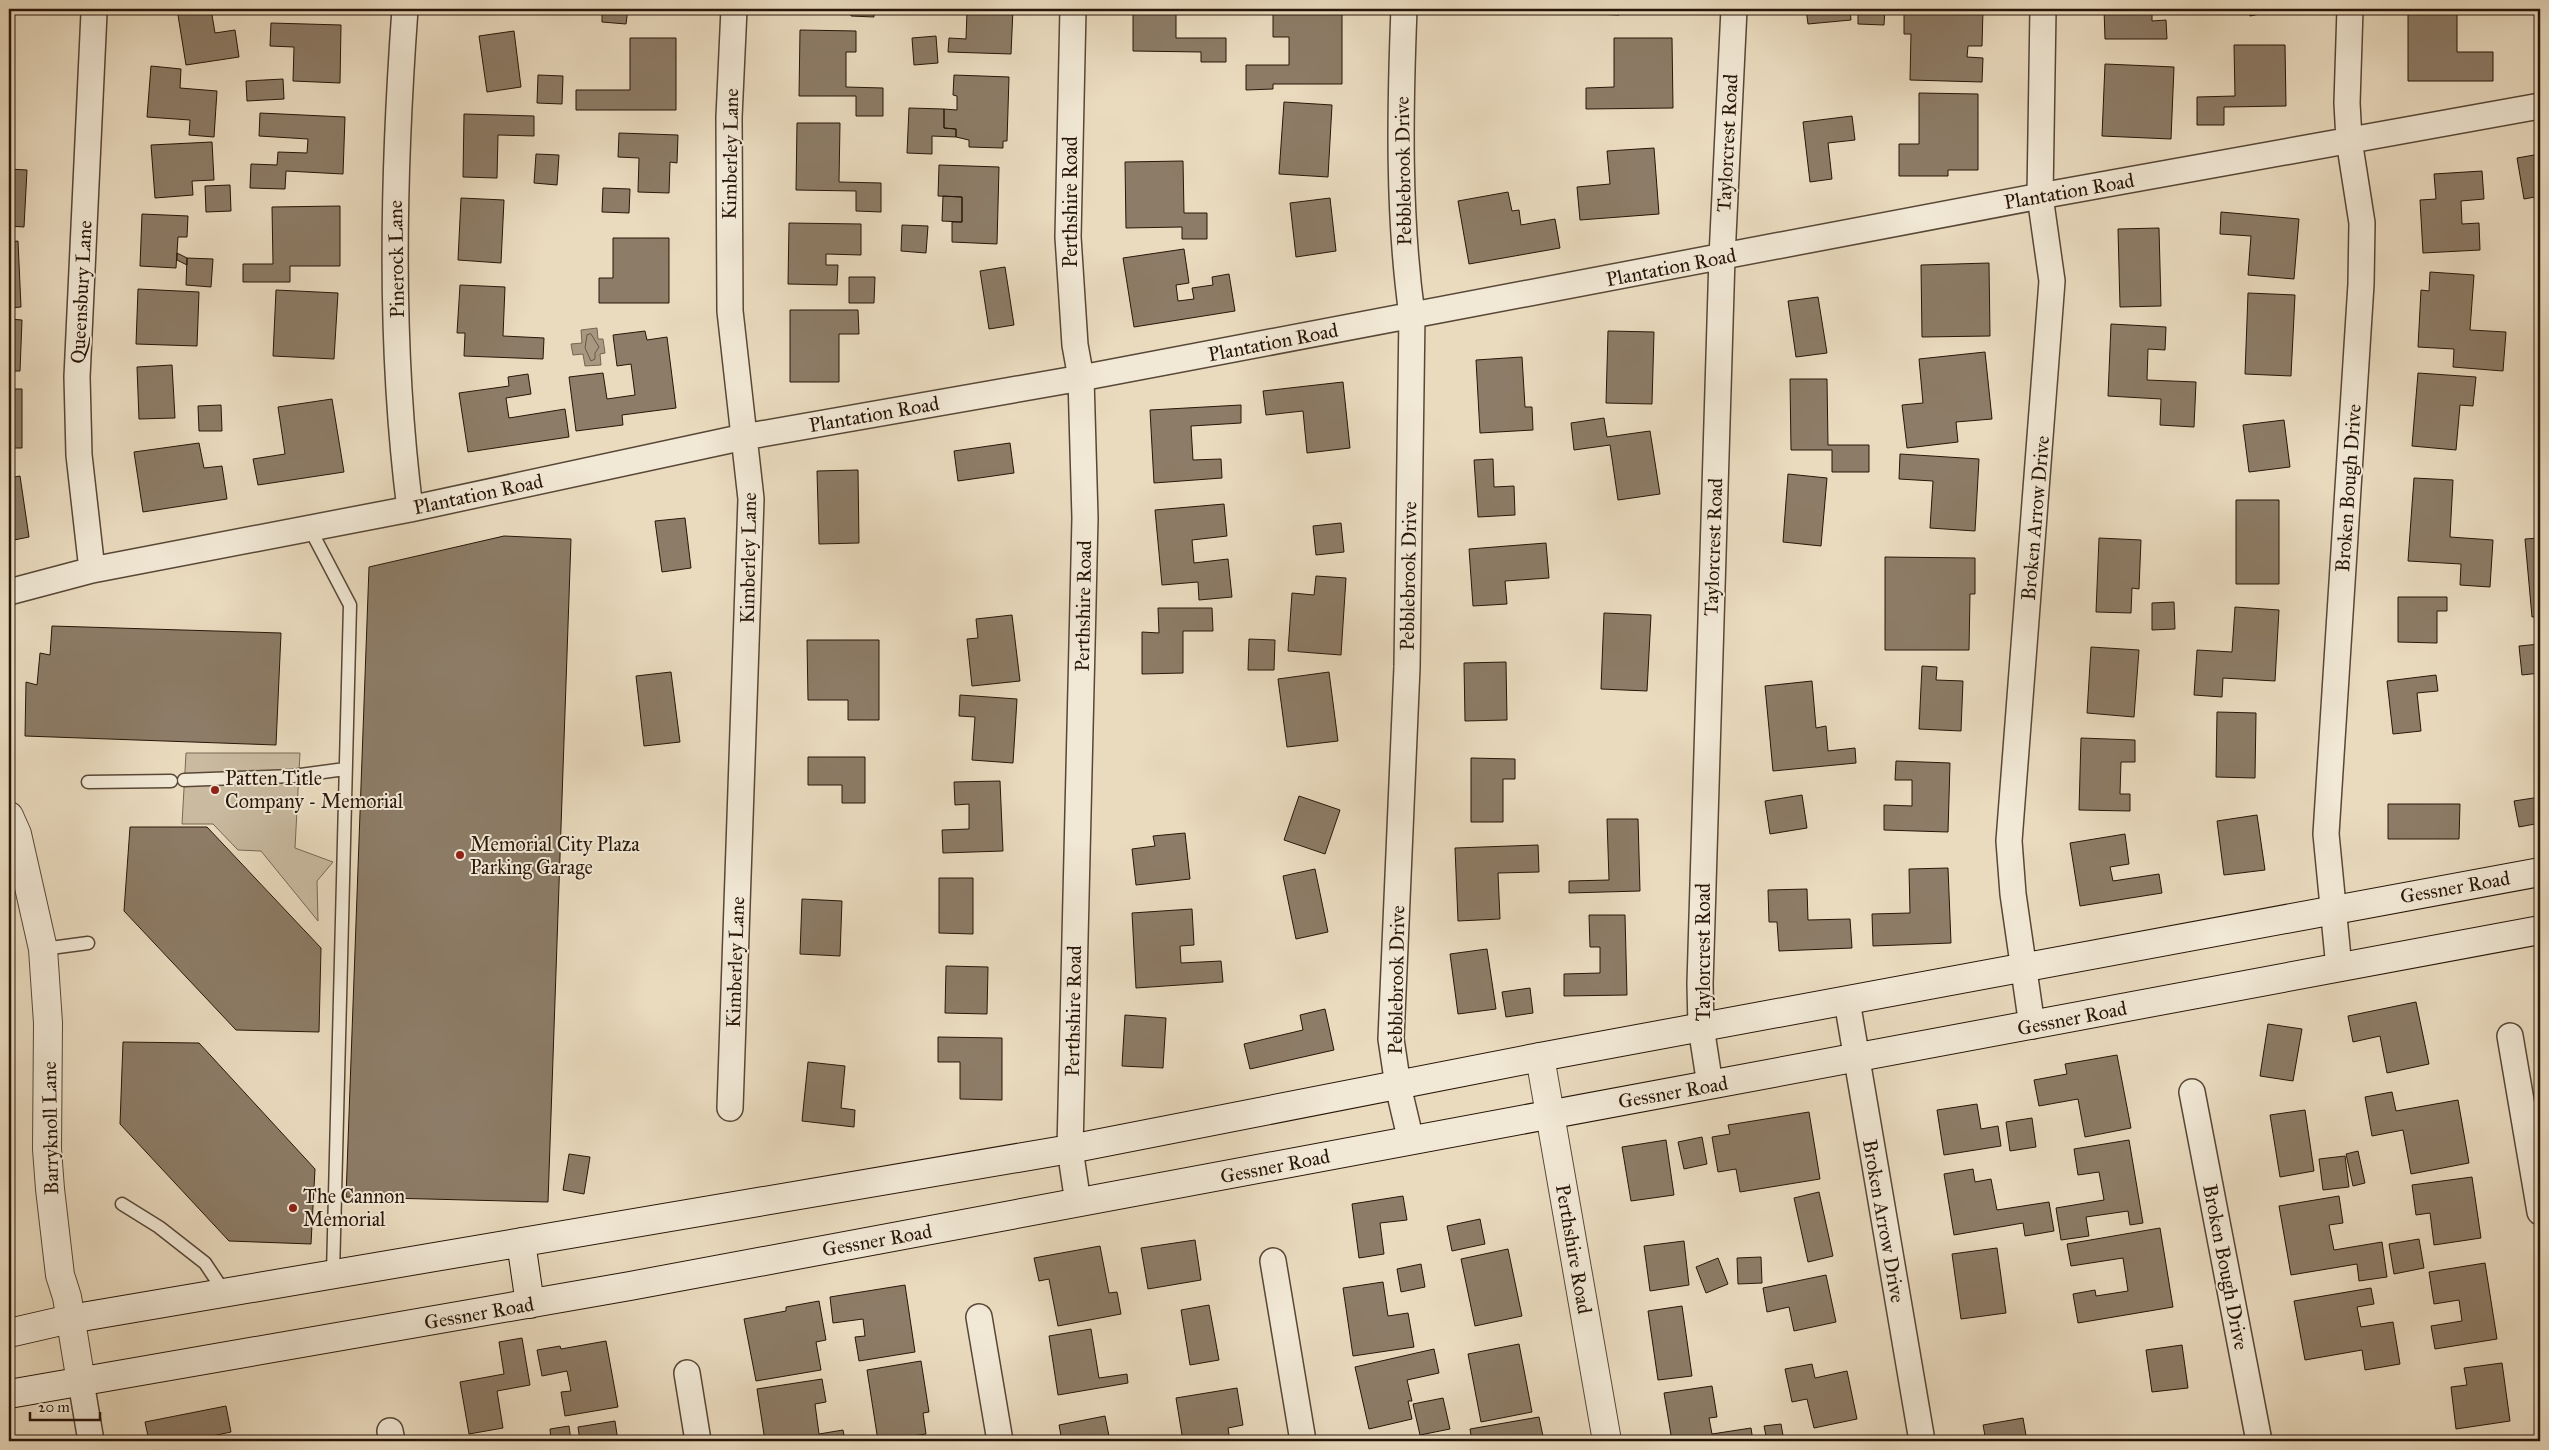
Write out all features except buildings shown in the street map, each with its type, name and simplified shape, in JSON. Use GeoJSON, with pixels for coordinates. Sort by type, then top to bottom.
{"type":"FeatureCollection","features":[{"type":"Feature","properties":{"kind":"main road","name":"Barryknoll Lane"},"geometry":{"type":"LineString","coordinates":[[9,816],[17,834],[43,949],[48,1023],[48,1149],[50,1189],[60,1275],[67,1297],[81,1382]]}},
{"type":"Feature","properties":{"kind":"main road","name":"Gessner Road"},"geometry":{"type":"LineString","coordinates":[[9,1333],[70,1319],[1070,1148],[1540,1057],[1847,1001],[2022,966],[2540,872]]}},
{"type":"Feature","properties":{"kind":"main road","name":"Gessner Road"},"geometry":{"type":"LineString","coordinates":[[9,1394],[530,1304],[1550,1114],[1856,1059],[2540,930]]}},
{"type":"Feature","properties":{"kind":"main road","name":"Perthshire Road"},"geometry":{"type":"LineString","coordinates":[[1540,1057],[1607,1441]]}},
{"type":"Feature","properties":{"kind":"main road"},"geometry":{"type":"LineString","coordinates":[[520,1242],[530,1304]]}},
{"type":"Feature","properties":{"kind":"street","name":"Pinerock Lane"},"geometry":{"type":"LineString","coordinates":[[405,9],[396,190],[396,305],[403,457],[410,509]]}},
{"type":"Feature","properties":{"kind":"street","name":"Kimberley Lane"},"geometry":{"type":"LineString","coordinates":[[730,1108],[751,499],[730,302],[729,117],[734,9]]}},
{"type":"Feature","properties":{"kind":"street","name":"Perthshire Road"},"geometry":{"type":"LineString","coordinates":[[1073,9],[1068,236],[1075,345],[1082,378],[1085,518],[1070,1148],[1078,1203]]}},
{"type":"Feature","properties":{"kind":"street","name":"Pebblebrook Drive"},"geometry":{"type":"LineString","coordinates":[[1404,9],[1401,91],[1406,273],[1412,315],[1407,667],[1391,1039],[1398,1086],[1411,1141]]}},
{"type":"Feature","properties":{"kind":"street","name":"Taylorcrest Road"},"geometry":{"type":"LineString","coordinates":[[1710,1085],[1702,1027],[1700,984],[1722,257],[1734,9]]}},
{"type":"Feature","properties":{"kind":"street","name":"Broken Arrow Drive"},"geometry":{"type":"LineString","coordinates":[[2032,1026],[2012,894],[2009,841],[2052,290],[2046,228],[2040,196],[2043,9]]}},
{"type":"Feature","properties":{"kind":"street","name":"Broken Bough Drive"},"geometry":{"type":"LineString","coordinates":[[2339,968],[2326,834],[2361,284],[2362,223],[2349,140],[2347,103],[2350,9]]}},
{"type":"Feature","properties":{"kind":"street","name":"Queensbury Lane"},"geometry":{"type":"LineString","coordinates":[[92,570],[79,455],[77,377],[94,13]]}},
{"type":"Feature","properties":{"kind":"street","name":"Plantation Road"},"geometry":{"type":"LineString","coordinates":[[9,592],[92,570],[410,509],[744,437],[1082,378],[2040,196],[2540,106]]}},
{"type":"Feature","properties":{"kind":"street","name":"Broken Arrow Drive"},"geometry":{"type":"LineString","coordinates":[[1847,1001],[1922,1441]]}},
{"type":"Feature","properties":{"kind":"street"},"geometry":{"type":"LineString","coordinates":[[2510,1036],[2540,1212]]}},
{"type":"Feature","properties":{"kind":"street","name":"Broken Bough Drive"},"geometry":{"type":"LineString","coordinates":[[2192,1092],[2259,1441]]}},
{"type":"Feature","properties":{"kind":"street"},"geometry":{"type":"LineString","coordinates":[[1273,1261],[1303,1441]]}},
{"type":"Feature","properties":{"kind":"street"},"geometry":{"type":"LineString","coordinates":[[979,1317],[1000,1441]]}},
{"type":"Feature","properties":{"kind":"street"},"geometry":{"type":"LineString","coordinates":[[686,1373],[698,1441]]}},
{"type":"Feature","properties":{"kind":"street","name":"Barryknoll Lane"},"geometry":{"type":"LineString","coordinates":[[81,1382],[91,1441]]}},
{"type":"Feature","properties":{"kind":"lane"},"geometry":{"type":"LineString","coordinates":[[309,527],[350,604],[333,1274]]}},
{"type":"Feature","properties":{"kind":"lane"},"geometry":{"type":"LineString","coordinates":[[88,782],[293,776],[346,769]]}},
{"type":"Feature","properties":{"kind":"lane"},"geometry":{"type":"LineString","coordinates":[[43,949],[88,943]]}},
{"type":"Feature","properties":{"kind":"lane"},"geometry":{"type":"LineString","coordinates":[[122,1204],[159,1227],[205,1263],[225,1293]]}},
{"type":"Feature","properties":{"kind":"shaded area"},"geometry":{"type":"Polygon","coordinates":[[[186,753],[300,753],[295,848],[333,862],[317,881],[318,921],[261,851],[238,850],[213,824],[182,824],[186,753]]]}},
{"type":"Feature","properties":{"kind":"water"},"geometry":{"type":"Polygon","coordinates":[[[597,328],[598,339],[603,339],[605,353],[600,354],[601,365],[585,366],[583,354],[573,355],[571,344],[582,343],[581,330],[597,328]]]}},
{"type":"Feature","properties":{"kind":"place","name":"Patten Title Company - Memorial"},"geometry":{"type":"Point","coordinates":[215,790]}},
{"type":"Feature","properties":{"kind":"place","name":"Memorial City Plaza Parking Garage"},"geometry":{"type":"Point","coordinates":[460,855]}},
{"type":"Feature","properties":{"kind":"place","name":"The Cannon Memorial"},"geometry":{"type":"Point","coordinates":[293,1208]}}]}
